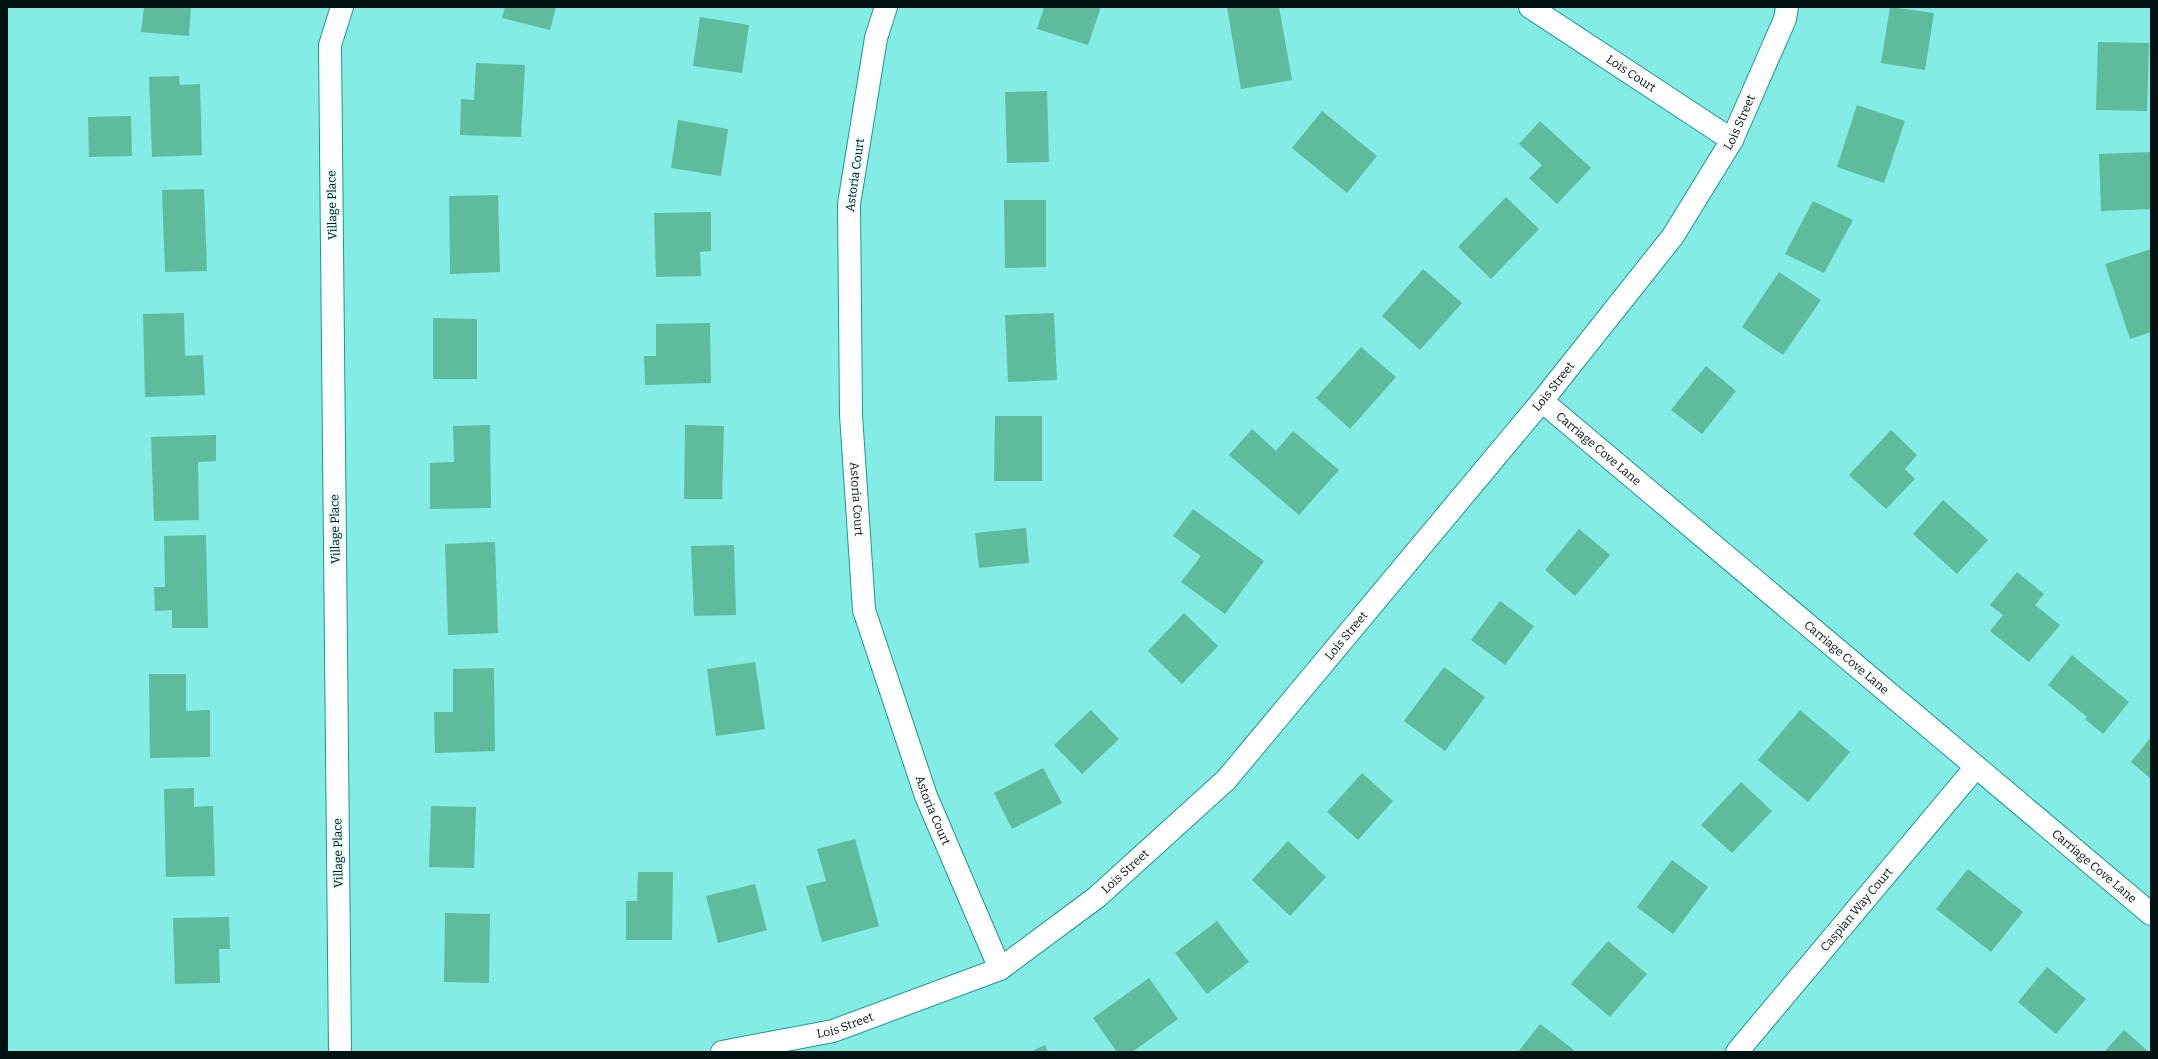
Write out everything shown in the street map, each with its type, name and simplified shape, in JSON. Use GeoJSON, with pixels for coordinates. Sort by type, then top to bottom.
{"type":"FeatureCollection","features":[{"type":"Feature","properties":{"kind":"street","name":"Village Place"},"geometry":{"type":"LineString","coordinates":[[340,1052],[330,46],[342,7]]}},
{"type":"Feature","properties":{"kind":"street","name":"Astoria Court"},"geometry":{"type":"LineString","coordinates":[[886,7],[876,38],[849,204],[851,415],[864,610],[926,796],[1000,969]]}},
{"type":"Feature","properties":{"kind":"street","name":"Lois Court"},"geometry":{"type":"LineString","coordinates":[[1530,7],[1732,140]]}},
{"type":"Feature","properties":{"kind":"street","name":"Lois Street"},"geometry":{"type":"LineString","coordinates":[[722,1052],[833,1031],[1000,969],[1098,898],[1226,780],[1542,402],[1673,236],[1732,140],[1785,19],[1787,7]]}},
{"type":"Feature","properties":{"kind":"street","name":"Carriage Cove Lane"},"geometry":{"type":"LineString","coordinates":[[1542,402],[2151,914]]}},
{"type":"Feature","properties":{"kind":"street","name":"Caspian Way Court"},"geometry":{"type":"LineString","coordinates":[[1736,1052],[1976,767]]}},
{"type":"Feature","properties":{"kind":"building"},"geometry":{"type":"Polygon","coordinates":[[[144,7],[191,7],[189,36],[141,32],[144,7]]]}},
{"type":"Feature","properties":{"kind":"building"},"geometry":{"type":"Polygon","coordinates":[[[505,7],[556,7],[550,30],[502,18],[505,7]]]}},
{"type":"Feature","properties":{"kind":"building"},"geometry":{"type":"Polygon","coordinates":[[[1044,7],[1101,7],[1088,45],[1037,29],[1044,7]]]}},
{"type":"Feature","properties":{"kind":"building"},"geometry":{"type":"Polygon","coordinates":[[[1227,7],[1279,7],[1292,80],[1241,89],[1227,7]]]}},
{"type":"Feature","properties":{"kind":"building"},"geometry":{"type":"Polygon","coordinates":[[[1890,7],[1934,13],[1925,70],[1881,63],[1890,7]]]}},
{"type":"Feature","properties":{"kind":"building"},"geometry":{"type":"Polygon","coordinates":[[[700,17],[749,25],[742,73],[693,66],[700,17]]]}},
{"type":"Feature","properties":{"kind":"building"},"geometry":{"type":"Polygon","coordinates":[[[2098,42],[2149,43],[2147,111],[2096,110],[2098,42]]]}},
{"type":"Feature","properties":{"kind":"building"},"geometry":{"type":"Polygon","coordinates":[[[476,63],[525,65],[521,137],[460,135],[461,99],[474,100],[476,63]]]}},
{"type":"Feature","properties":{"kind":"building"},"geometry":{"type":"Polygon","coordinates":[[[179,76],[180,85],[200,84],[202,155],[152,157],[149,77],[179,76]]]}},
{"type":"Feature","properties":{"kind":"building"},"geometry":{"type":"Polygon","coordinates":[[[1047,91],[1049,162],[1007,163],[1005,92],[1047,91]]]}},
{"type":"Feature","properties":{"kind":"building"},"geometry":{"type":"Polygon","coordinates":[[[1857,105],[1905,121],[1884,183],[1837,167],[1857,105]]]}},
{"type":"Feature","properties":{"kind":"building"},"geometry":{"type":"Polygon","coordinates":[[[1322,111],[1377,156],[1347,193],[1292,148],[1322,111]]]}},
{"type":"Feature","properties":{"kind":"building"},"geometry":{"type":"Polygon","coordinates":[[[131,116],[132,156],[89,157],[88,117],[131,116]]]}},
{"type":"Feature","properties":{"kind":"building"},"geometry":{"type":"Polygon","coordinates":[[[678,120],[728,129],[721,176],[671,168],[678,120]]]}},
{"type":"Feature","properties":{"kind":"building"},"geometry":{"type":"Polygon","coordinates":[[[1540,121],[1591,168],[1557,204],[1529,178],[1542,165],[1519,144],[1540,121]]]}},
{"type":"Feature","properties":{"kind":"building"},"geometry":{"type":"Polygon","coordinates":[[[2151,152],[2151,209],[2101,211],[2099,154],[2151,152]]]}},
{"type":"Feature","properties":{"kind":"building"},"geometry":{"type":"Polygon","coordinates":[[[204,189],[207,271],[165,272],[162,190],[204,189]]]}},
{"type":"Feature","properties":{"kind":"building"},"geometry":{"type":"Polygon","coordinates":[[[498,195],[500,272],[450,274],[449,196],[498,195]]]}},
{"type":"Feature","properties":{"kind":"building"},"geometry":{"type":"Polygon","coordinates":[[[1506,197],[1539,229],[1491,279],[1458,247],[1506,197]]]}},
{"type":"Feature","properties":{"kind":"building"},"geometry":{"type":"Polygon","coordinates":[[[1004,200],[1046,200],[1046,267],[1005,268],[1004,200]]]}},
{"type":"Feature","properties":{"kind":"building"},"geometry":{"type":"Polygon","coordinates":[[[1813,201],[1853,220],[1824,273],[1785,254],[1813,201]]]}},
{"type":"Feature","properties":{"kind":"building"},"geometry":{"type":"Polygon","coordinates":[[[711,212],[711,251],[700,252],[701,276],[656,277],[654,213],[711,212]]]}},
{"type":"Feature","properties":{"kind":"building"},"geometry":{"type":"Polygon","coordinates":[[[2151,249],[2151,332],[2130,339],[2105,264],[2151,249]]]}},
{"type":"Feature","properties":{"kind":"building"},"geometry":{"type":"Polygon","coordinates":[[[1423,269],[1462,303],[1420,350],[1382,316],[1423,269]]]}},
{"type":"Feature","properties":{"kind":"building"},"geometry":{"type":"Polygon","coordinates":[[[1779,272],[1821,300],[1783,355],[1742,327],[1779,272]]]}},
{"type":"Feature","properties":{"kind":"building"},"geometry":{"type":"Polygon","coordinates":[[[184,313],[185,356],[203,355],[205,395],[145,397],[143,314],[184,313]]]}},
{"type":"Feature","properties":{"kind":"building"},"geometry":{"type":"Polygon","coordinates":[[[1054,313],[1057,380],[1008,382],[1005,315],[1054,313]]]}},
{"type":"Feature","properties":{"kind":"building"},"geometry":{"type":"Polygon","coordinates":[[[433,318],[477,319],[477,379],[433,379],[433,318]]]}},
{"type":"Feature","properties":{"kind":"building"},"geometry":{"type":"Polygon","coordinates":[[[710,323],[711,383],[645,385],[644,356],[656,356],[656,324],[710,323]]]}},
{"type":"Feature","properties":{"kind":"building"},"geometry":{"type":"Polygon","coordinates":[[[1361,347],[1396,377],[1350,429],[1316,398],[1361,347]]]}},
{"type":"Feature","properties":{"kind":"building"},"geometry":{"type":"Polygon","coordinates":[[[1706,366],[1736,391],[1702,434],[1671,410],[1706,366]]]}},
{"type":"Feature","properties":{"kind":"building"},"geometry":{"type":"Polygon","coordinates":[[[995,416],[1042,416],[1042,481],[994,481],[995,416]]]}},
{"type":"Feature","properties":{"kind":"building"},"geometry":{"type":"Polygon","coordinates":[[[490,425],[491,508],[430,509],[430,463],[454,462],[453,426],[490,425]]]}},
{"type":"Feature","properties":{"kind":"building"},"geometry":{"type":"Polygon","coordinates":[[[685,425],[724,426],[722,499],[684,499],[685,425]]]}},
{"type":"Feature","properties":{"kind":"building"},"geometry":{"type":"Polygon","coordinates":[[[1252,429],[1276,451],[1293,431],[1339,470],[1299,515],[1229,455],[1252,429]]]}},
{"type":"Feature","properties":{"kind":"building"},"geometry":{"type":"Polygon","coordinates":[[[1891,430],[1917,455],[1905,469],[1915,479],[1886,509],[1849,475],[1891,430]]]}},
{"type":"Feature","properties":{"kind":"building"},"geometry":{"type":"Polygon","coordinates":[[[216,435],[216,461],[198,462],[199,520],[154,521],[151,437],[216,435]]]}},
{"type":"Feature","properties":{"kind":"building"},"geometry":{"type":"Polygon","coordinates":[[[1943,500],[1988,540],[1957,574],[1913,534],[1943,500]]]}},
{"type":"Feature","properties":{"kind":"building"},"geometry":{"type":"Polygon","coordinates":[[[1193,509],[1264,561],[1225,614],[1181,582],[1201,556],[1173,536],[1193,509]]]}},
{"type":"Feature","properties":{"kind":"building"},"geometry":{"type":"Polygon","coordinates":[[[1026,528],[1029,563],[979,568],[975,533],[1026,528]]]}},
{"type":"Feature","properties":{"kind":"building"},"geometry":{"type":"Polygon","coordinates":[[[1579,529],[1610,555],[1575,596],[1545,570],[1579,529]]]}},
{"type":"Feature","properties":{"kind":"building"},"geometry":{"type":"Polygon","coordinates":[[[206,535],[208,628],[172,628],[172,610],[155,611],[154,587],[165,587],[164,536],[206,535]]]}},
{"type":"Feature","properties":{"kind":"building"},"geometry":{"type":"Polygon","coordinates":[[[495,542],[498,633],[448,635],[445,544],[495,542]]]}},
{"type":"Feature","properties":{"kind":"building"},"geometry":{"type":"Polygon","coordinates":[[[734,545],[736,615],[694,616],[691,546],[734,545]]]}},
{"type":"Feature","properties":{"kind":"building"},"geometry":{"type":"Polygon","coordinates":[[[2017,572],[2044,594],[2035,605],[2060,625],[2029,662],[1990,631],[2003,615],[1990,605],[2017,572]]]}},
{"type":"Feature","properties":{"kind":"building"},"geometry":{"type":"Polygon","coordinates":[[[1500,601],[1534,626],[1505,665],[1471,640],[1500,601]]]}},
{"type":"Feature","properties":{"kind":"building"},"geometry":{"type":"Polygon","coordinates":[[[1184,613],[1218,646],[1182,684],[1148,651],[1184,613]]]}},
{"type":"Feature","properties":{"kind":"building"},"geometry":{"type":"Polygon","coordinates":[[[2072,655],[2129,702],[2103,734],[2085,719],[2087,717],[2048,685],[2072,655]]]}},
{"type":"Feature","properties":{"kind":"building"},"geometry":{"type":"Polygon","coordinates":[[[755,662],[765,729],[716,736],[707,669],[755,662]]]}},
{"type":"Feature","properties":{"kind":"building"},"geometry":{"type":"Polygon","coordinates":[[[1444,667],[1485,697],[1445,751],[1404,721],[1444,667]]]}},
{"type":"Feature","properties":{"kind":"building"},"geometry":{"type":"Polygon","coordinates":[[[494,668],[495,751],[435,753],[434,712],[453,712],[453,669],[494,668]]]}},
{"type":"Feature","properties":{"kind":"building"},"geometry":{"type":"Polygon","coordinates":[[[149,674],[186,674],[186,711],[210,710],[210,757],[150,758],[149,674]]]}},
{"type":"Feature","properties":{"kind":"building"},"geometry":{"type":"Polygon","coordinates":[[[1091,710],[1119,739],[1082,774],[1054,745],[1091,710]]]}},
{"type":"Feature","properties":{"kind":"building"},"geometry":{"type":"Polygon","coordinates":[[[1800,710],[1850,752],[1808,802],[1758,760],[1800,710]]]}},
{"type":"Feature","properties":{"kind":"building"},"geometry":{"type":"Polygon","coordinates":[[[2151,737],[2151,779],[2131,762],[2151,737]]]}},
{"type":"Feature","properties":{"kind":"building"},"geometry":{"type":"Polygon","coordinates":[[[1043,768],[1062,803],[1012,829],[994,793],[1043,768]]]}},
{"type":"Feature","properties":{"kind":"building"},"geometry":{"type":"Polygon","coordinates":[[[1362,773],[1393,801],[1358,840],[1327,812],[1362,773]]]}},
{"type":"Feature","properties":{"kind":"building"},"geometry":{"type":"Polygon","coordinates":[[[1741,782],[1772,811],[1732,853],[1701,825],[1741,782]]]}},
{"type":"Feature","properties":{"kind":"building"},"geometry":{"type":"Polygon","coordinates":[[[194,788],[194,807],[213,806],[215,876],[166,877],[164,789],[194,788]]]}},
{"type":"Feature","properties":{"kind":"building"},"geometry":{"type":"Polygon","coordinates":[[[431,806],[476,807],[474,868],[429,867],[431,806]]]}},
{"type":"Feature","properties":{"kind":"building"},"geometry":{"type":"Polygon","coordinates":[[[855,839],[879,926],[822,942],[806,886],[826,881],[817,849],[855,839]]]}},
{"type":"Feature","properties":{"kind":"building"},"geometry":{"type":"Polygon","coordinates":[[[1288,841],[1326,877],[1290,916],[1252,880],[1288,841]]]}},
{"type":"Feature","properties":{"kind":"building"},"geometry":{"type":"Polygon","coordinates":[[[1672,860],[1708,887],[1673,934],[1637,907],[1672,860]]]}},
{"type":"Feature","properties":{"kind":"building"},"geometry":{"type":"Polygon","coordinates":[[[1968,869],[2023,912],[1991,952],[1936,909],[1968,869]]]}},
{"type":"Feature","properties":{"kind":"building"},"geometry":{"type":"Polygon","coordinates":[[[638,872],[673,872],[672,940],[626,940],[626,901],[637,901],[638,872]]]}},
{"type":"Feature","properties":{"kind":"building"},"geometry":{"type":"Polygon","coordinates":[[[755,884],[767,930],[718,943],[706,896],[755,884]]]}},
{"type":"Feature","properties":{"kind":"building"},"geometry":{"type":"Polygon","coordinates":[[[445,913],[490,914],[489,983],[444,982],[445,913]]]}},
{"type":"Feature","properties":{"kind":"building"},"geometry":{"type":"Polygon","coordinates":[[[229,917],[230,949],[219,949],[220,983],[175,984],[173,918],[229,917]]]}},
{"type":"Feature","properties":{"kind":"building"},"geometry":{"type":"Polygon","coordinates":[[[1217,921],[1249,962],[1207,994],[1175,953],[1217,921]]]}},
{"type":"Feature","properties":{"kind":"building"},"geometry":{"type":"Polygon","coordinates":[[[1608,941],[1647,974],[1610,1017],[1571,984],[1608,941]]]}},
{"type":"Feature","properties":{"kind":"building"},"geometry":{"type":"Polygon","coordinates":[[[2047,967],[2086,999],[2056,1034],[2018,1002],[2047,967]]]}},
{"type":"Feature","properties":{"kind":"building"},"geometry":{"type":"Polygon","coordinates":[[[1149,978],[1178,1019],[1132,1052],[1117,1052],[1093,1018],[1149,978]]]}},
{"type":"Feature","properties":{"kind":"building"},"geometry":{"type":"Polygon","coordinates":[[[1540,1024],[1574,1050],[1572,1052],[1518,1052],[1540,1024]]]}},
{"type":"Feature","properties":{"kind":"building"},"geometry":{"type":"Polygon","coordinates":[[[2124,1030],[2149,1052],[2104,1052],[2124,1030]]]}},
{"type":"Feature","properties":{"kind":"building"},"geometry":{"type":"Polygon","coordinates":[[[1045,1045],[1048,1052],[1030,1052],[1045,1045]]]}}]}
